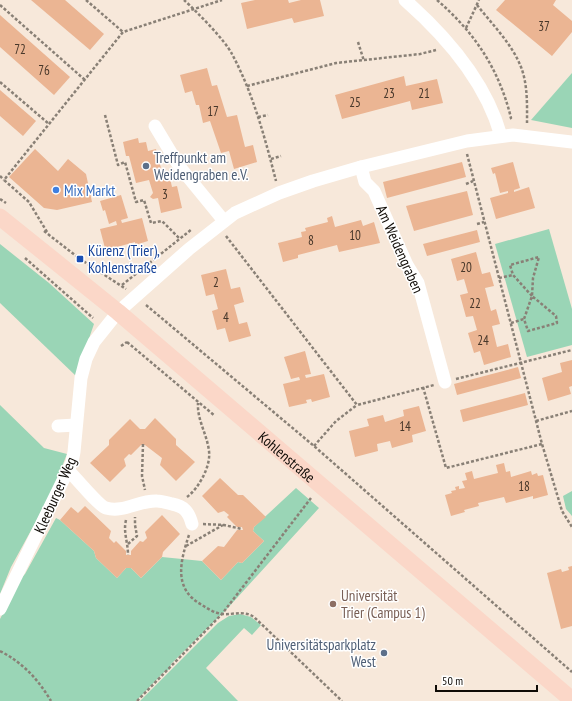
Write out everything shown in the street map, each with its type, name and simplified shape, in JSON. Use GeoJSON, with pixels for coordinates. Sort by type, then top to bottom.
{"type":"FeatureCollection","features":[{"type":"Feature","properties":{"kind":"main road","name":"Kohlenstraße"},"geometry":{"type":"LineString","coordinates":[[0,217],[118,312],[572,700]]}},
{"type":"Feature","properties":{"kind":"street"},"geometry":{"type":"LineString","coordinates":[[405,0],[451,45],[484,94],[497,122],[501,136]]}},
{"type":"Feature","properties":{"kind":"street"},"geometry":{"type":"LineString","coordinates":[[155,126],[179,166],[221,224]]}},
{"type":"Feature","properties":{"kind":"street"},"geometry":{"type":"LineString","coordinates":[[118,312],[189,249],[235,213],[279,193],[361,167],[467,141],[501,136],[528,136],[572,142]]}},
{"type":"Feature","properties":{"kind":"street","name":"Am Weidengraben"},"geometry":{"type":"LineString","coordinates":[[361,167],[365,182],[374,192],[407,265],[418,283],[445,382]]}},
{"type":"Feature","properties":{"kind":"street","name":"Kleeburger Weg"},"geometry":{"type":"LineString","coordinates":[[0,610],[69,471],[74,452],[81,378],[86,358],[94,342],[118,312]]}},
{"type":"Feature","properties":{"kind":"street"},"geometry":{"type":"LineString","coordinates":[[58,426],[76,425]]}},
{"type":"Feature","properties":{"kind":"street"},"geometry":{"type":"LineString","coordinates":[[69,471],[104,508],[129,508],[152,501],[178,505],[185,508],[192,524]]}},
{"type":"Feature","properties":{"kind":"path"},"geometry":{"type":"LineString","coordinates":[[86,0],[124,32]]}},
{"type":"Feature","properties":{"kind":"path"},"geometry":{"type":"LineString","coordinates":[[184,0],[194,9],[232,53],[251,95],[279,193]]}},
{"type":"Feature","properties":{"kind":"path"},"geometry":{"type":"LineString","coordinates":[[4,180],[124,32],[222,0]]}},
{"type":"Feature","properties":{"kind":"path"},"geometry":{"type":"LineString","coordinates":[[437,0],[466,28],[488,60],[506,98],[511,118],[497,122]]}},
{"type":"Feature","properties":{"kind":"path"},"geometry":{"type":"LineString","coordinates":[[466,28],[480,0]]}},
{"type":"Feature","properties":{"kind":"path"},"geometry":{"type":"LineString","coordinates":[[0,5],[85,80]]}},
{"type":"Feature","properties":{"kind":"path"},"geometry":{"type":"LineString","coordinates":[[477,5],[508,44],[521,67],[527,91],[528,136]]}},
{"type":"Feature","properties":{"kind":"path"},"geometry":{"type":"LineString","coordinates":[[358,42],[364,61]]}},
{"type":"Feature","properties":{"kind":"path"},"geometry":{"type":"LineString","coordinates":[[247,86],[336,63],[420,54],[451,45]]}},
{"type":"Feature","properties":{"kind":"path"},"geometry":{"type":"LineString","coordinates":[[0,82],[49,124]]}},
{"type":"Feature","properties":{"kind":"path"},"geometry":{"type":"LineString","coordinates":[[105,115],[118,165],[125,162],[136,202],[144,200],[151,223],[162,221],[179,238]]}},
{"type":"Feature","properties":{"kind":"path"},"geometry":{"type":"LineString","coordinates":[[258,117],[268,115]]}},
{"type":"Feature","properties":{"kind":"path"},"geometry":{"type":"LineString","coordinates":[[467,141],[466,153],[542,444],[562,511],[572,527]]}},
{"type":"Feature","properties":{"kind":"path"},"geometry":{"type":"LineString","coordinates":[[270,159],[281,156]]}},
{"type":"Feature","properties":{"kind":"path"},"geometry":{"type":"LineString","coordinates":[[0,176],[29,202],[48,234],[80,259],[122,285],[197,224]]}},
{"type":"Feature","properties":{"kind":"path"},"geometry":{"type":"LineString","coordinates":[[466,184],[473,181]]}},
{"type":"Feature","properties":{"kind":"path"},"geometry":{"type":"LineString","coordinates":[[477,224],[484,222]]}},
{"type":"Feature","properties":{"kind":"path"},"geometry":{"type":"LineString","coordinates":[[221,224],[357,405]]}},
{"type":"Feature","properties":{"kind":"path"},"geometry":{"type":"LineString","coordinates":[[22,256],[93,318]]}},
{"type":"Feature","properties":{"kind":"path"},"geometry":{"type":"LineString","coordinates":[[532,296],[513,275],[510,264],[539,257],[533,278],[532,296],[524,319],[528,331],[557,323],[556,316],[532,296]]}},
{"type":"Feature","properties":{"kind":"path"},"geometry":{"type":"LineString","coordinates":[[499,278],[513,275]]}},
{"type":"Feature","properties":{"kind":"path"},"geometry":{"type":"LineString","coordinates":[[152,310],[314,446],[572,672]]}},
{"type":"Feature","properties":{"kind":"path"},"geometry":{"type":"LineString","coordinates":[[511,323],[524,319]]}},
{"type":"Feature","properties":{"kind":"path"},"geometry":{"type":"LineString","coordinates":[[121,346],[126,342],[180,388]]}},
{"type":"Feature","properties":{"kind":"path"},"geometry":{"type":"LineString","coordinates":[[314,446],[336,421],[357,405],[572,350]]}},
{"type":"Feature","properties":{"kind":"path"},"geometry":{"type":"LineString","coordinates":[[423,387],[446,468],[542,444]]}},
{"type":"Feature","properties":{"kind":"path"},"geometry":{"type":"LineString","coordinates":[[178,505],[200,483],[210,452],[197,414],[198,403]]}},
{"type":"Feature","properties":{"kind":"path"},"geometry":{"type":"LineString","coordinates":[[536,420],[572,411]]}},
{"type":"Feature","properties":{"kind":"path"},"geometry":{"type":"LineString","coordinates":[[128,544],[137,536],[135,525],[137,513],[152,501],[146,493],[142,476],[143,444]]}},
{"type":"Feature","properties":{"kind":"path"},"geometry":{"type":"LineString","coordinates":[[137,701],[222,614],[311,498]]}},
{"type":"Feature","properties":{"kind":"path"},"geometry":{"type":"LineString","coordinates":[[128,555],[128,544],[124,532],[129,508]]}},
{"type":"Feature","properties":{"kind":"path"},"geometry":{"type":"LineString","coordinates":[[242,529],[224,525],[192,524],[181,569],[185,590],[197,602],[222,614],[243,612],[254,617],[342,701]]}},
{"type":"Feature","properties":{"kind":"path"},"geometry":{"type":"LineString","coordinates":[[186,546],[224,525]]}},
{"type":"Feature","properties":{"kind":"path"},"geometry":{"type":"LineString","coordinates":[[0,651],[16,660],[30,671],[43,687],[51,701]]}},
{"type":"Feature","properties":{"kind":"green space"},"geometry":{"type":"Polygon","coordinates":[[[572,73],[572,128],[531,120],[572,73]]]}},
{"type":"Feature","properties":{"kind":"green space"},"geometry":{"type":"Polygon","coordinates":[[[549,229],[572,309],[572,345],[527,357],[495,244],[549,229]]]}},
{"type":"Feature","properties":{"kind":"green space"},"geometry":{"type":"Polygon","coordinates":[[[0,244],[49,283],[94,324],[76,376],[0,303],[0,244]]]}},
{"type":"Feature","properties":{"kind":"green space"},"geometry":{"type":"Polygon","coordinates":[[[0,405],[44,448],[67,454],[51,494],[11,567],[0,594],[0,405]]]}},
{"type":"Feature","properties":{"kind":"green space"},"geometry":{"type":"Polygon","coordinates":[[[296,488],[319,508],[226,610],[171,664],[170,669],[163,673],[136,701],[0,701],[0,619],[21,578],[25,574],[56,518],[94,551],[96,558],[117,578],[126,568],[131,568],[141,578],[162,557],[202,561],[221,580],[238,562],[242,563],[264,541],[253,531],[254,527],[296,488]]]}},
{"type":"Feature","properties":{"kind":"green space"},"geometry":{"type":"Polygon","coordinates":[[[572,491],[572,516],[566,509],[563,496],[572,491]]]}},
{"type":"Feature","properties":{"kind":"green space"},"geometry":{"type":"Polygon","coordinates":[[[240,614],[251,617],[261,625],[252,635],[244,628],[206,668],[238,701],[140,701],[218,623],[229,616],[240,614]]]}},
{"type":"Feature","properties":{"kind":"building"},"geometry":{"type":"Polygon","coordinates":[[[31,0],[65,0],[104,34],[90,50],[31,0]]]}},
{"type":"Feature","properties":{"kind":"building"},"geometry":{"type":"Polygon","coordinates":[[[255,0],[288,0],[289,3],[301,0],[320,0],[324,16],[294,23],[292,18],[247,29],[241,3],[255,0]]]}},
{"type":"Feature","properties":{"kind":"building"},"geometry":{"type":"Polygon","coordinates":[[[505,0],[556,0],[553,5],[572,21],[572,32],[552,56],[496,10],[505,0]]]}},
{"type":"Feature","properties":{"kind":"building"},"geometry":{"type":"Polygon","coordinates":[[[0,15],[70,77],[54,95],[0,47],[0,15]]]}},
{"type":"Feature","properties":{"kind":"building"},"geometry":{"type":"Polygon","coordinates":[[[207,68],[212,86],[217,85],[227,117],[237,115],[245,147],[253,145],[257,162],[234,169],[229,151],[221,153],[210,121],[203,123],[199,105],[196,105],[192,91],[185,93],[180,75],[207,68]]]}},
{"type":"Feature","properties":{"kind":"building"},"geometry":{"type":"Polygon","coordinates":[[[404,76],[406,86],[437,79],[443,103],[412,110],[410,101],[342,119],[335,95],[404,76]]]}},
{"type":"Feature","properties":{"kind":"building"},"geometry":{"type":"Polygon","coordinates":[[[0,90],[36,121],[23,136],[0,116],[0,90]]]}},
{"type":"Feature","properties":{"kind":"building"},"geometry":{"type":"Polygon","coordinates":[[[138,138],[139,143],[146,142],[148,151],[156,149],[163,176],[169,174],[172,187],[177,186],[182,208],[161,213],[158,198],[153,199],[150,197],[153,193],[149,180],[136,183],[129,156],[126,156],[123,142],[138,138]]]}},
{"type":"Feature","properties":{"kind":"building","name":"Mix Markt"},"geometry":{"type":"Polygon","coordinates":[[[35,149],[58,171],[68,159],[86,174],[92,202],[57,210],[44,208],[9,177],[35,149]]]}},
{"type":"Feature","properties":{"kind":"building"},"geometry":{"type":"Polygon","coordinates":[[[462,162],[466,177],[387,198],[383,182],[462,162]]]}},
{"type":"Feature","properties":{"kind":"building"},"geometry":{"type":"Polygon","coordinates":[[[513,162],[520,188],[514,190],[514,192],[529,187],[535,208],[496,219],[490,198],[508,193],[508,191],[500,193],[495,173],[493,174],[491,168],[513,162]]]}},
{"type":"Feature","properties":{"kind":"building"},"geometry":{"type":"Polygon","coordinates":[[[467,191],[473,215],[414,231],[406,206],[467,191]]]}},
{"type":"Feature","properties":{"kind":"building"},"geometry":{"type":"Polygon","coordinates":[[[121,195],[128,218],[121,220],[122,223],[142,218],[148,241],[135,245],[135,242],[106,252],[100,229],[117,225],[116,221],[109,224],[105,210],[103,211],[100,201],[121,195]]]}},
{"type":"Feature","properties":{"kind":"building"},"geometry":{"type":"Polygon","coordinates":[[[332,216],[335,227],[361,220],[363,226],[374,222],[380,243],[339,252],[337,245],[298,255],[298,258],[283,262],[278,243],[302,237],[301,232],[306,231],[305,228],[328,222],[327,218],[332,216]]]}},
{"type":"Feature","properties":{"kind":"building"},"geometry":{"type":"Polygon","coordinates":[[[477,230],[480,242],[427,256],[423,244],[477,230]]]}},
{"type":"Feature","properties":{"kind":"building"},"geometry":{"type":"Polygon","coordinates":[[[476,252],[482,274],[490,272],[494,286],[485,288],[491,311],[496,309],[500,324],[492,326],[497,347],[508,344],[511,357],[484,365],[480,351],[474,353],[468,333],[477,330],[473,316],[466,317],[460,295],[468,293],[464,279],[457,281],[451,259],[476,252]]]}},
{"type":"Feature","properties":{"kind":"building"},"geometry":{"type":"Polygon","coordinates":[[[226,269],[231,289],[240,287],[244,302],[234,305],[239,324],[247,322],[251,336],[229,342],[225,328],[217,330],[212,311],[218,309],[214,294],[206,296],[201,275],[226,269]]]}},
{"type":"Feature","properties":{"kind":"building"},"geometry":{"type":"Polygon","coordinates":[[[305,351],[311,374],[305,375],[306,378],[324,374],[330,397],[312,402],[311,399],[306,400],[307,403],[289,407],[283,384],[300,380],[299,377],[291,379],[284,357],[305,351]]]}},
{"type":"Feature","properties":{"kind":"building"},"geometry":{"type":"Polygon","coordinates":[[[572,360],[572,386],[569,387],[571,394],[548,401],[542,378],[562,372],[560,363],[572,360]]]}},
{"type":"Feature","properties":{"kind":"building"},"geometry":{"type":"Polygon","coordinates":[[[518,367],[521,378],[457,395],[454,384],[518,367]]]}},
{"type":"Feature","properties":{"kind":"building"},"geometry":{"type":"Polygon","coordinates":[[[525,393],[528,405],[463,422],[460,410],[525,393]]]}},
{"type":"Feature","properties":{"kind":"building"},"geometry":{"type":"Polygon","coordinates":[[[419,406],[426,431],[412,435],[413,442],[392,448],[390,441],[377,444],[378,451],[355,457],[349,431],[369,426],[367,419],[383,415],[385,422],[404,416],[403,410],[419,406]]]}},
{"type":"Feature","properties":{"kind":"building"},"geometry":{"type":"Polygon","coordinates":[[[155,418],[176,439],[176,445],[195,462],[176,481],[160,465],[162,458],[145,445],[141,445],[131,455],[129,454],[124,459],[126,466],[110,482],[90,463],[109,445],[109,440],[130,419],[140,429],[145,429],[155,418]]]}},
{"type":"Feature","properties":{"kind":"building"},"geometry":{"type":"Polygon","coordinates":[[[504,463],[506,472],[510,471],[511,477],[531,471],[532,475],[537,473],[538,476],[543,475],[548,495],[533,499],[533,496],[506,503],[504,497],[478,503],[479,506],[464,510],[465,512],[451,516],[445,495],[456,490],[455,487],[459,486],[459,489],[465,488],[462,481],[467,480],[465,473],[472,471],[474,479],[498,473],[496,465],[504,463]]]}},
{"type":"Feature","properties":{"kind":"building"},"geometry":{"type":"Polygon","coordinates":[[[220,478],[238,495],[243,495],[266,517],[254,527],[253,531],[264,541],[242,563],[238,562],[221,580],[202,561],[218,546],[224,547],[237,530],[243,530],[242,527],[237,527],[227,517],[229,515],[224,511],[218,513],[202,496],[220,478]]]}},
{"type":"Feature","properties":{"kind":"building"},"geometry":{"type":"Polygon","coordinates":[[[85,506],[111,531],[109,538],[114,543],[116,541],[126,551],[126,555],[131,555],[131,551],[140,541],[143,542],[147,538],[145,532],[162,515],[180,534],[163,552],[162,557],[141,578],[131,568],[126,568],[117,578],[96,558],[94,551],[60,520],[71,507],[78,513],[85,506]]]}},
{"type":"Feature","properties":{"kind":"building"},"geometry":{"type":"Polygon","coordinates":[[[572,566],[572,626],[561,629],[547,573],[561,569],[562,572],[569,570],[568,567],[572,566]]]}},
{"type":"Feature","properties":{"kind":"place","name":"Treffpunkt am Weidengraben e.V."},"geometry":{"type":"Point","coordinates":[146,166]}},
{"type":"Feature","properties":{"kind":"place","name":"Mix Markt"},"geometry":{"type":"Point","coordinates":[56,190]}},
{"type":"Feature","properties":{"kind":"place","name":"Kürenz (Trier), Kohlenstraße"},"geometry":{"type":"Point","coordinates":[80,259]}},
{"type":"Feature","properties":{"kind":"place","name":"Universität Trier (Campus 1)"},"geometry":{"type":"Point","coordinates":[333,604]}},
{"type":"Feature","properties":{"kind":"place","name":"Universitätsparkplatz West"},"geometry":{"type":"Point","coordinates":[384,653]}}]}
